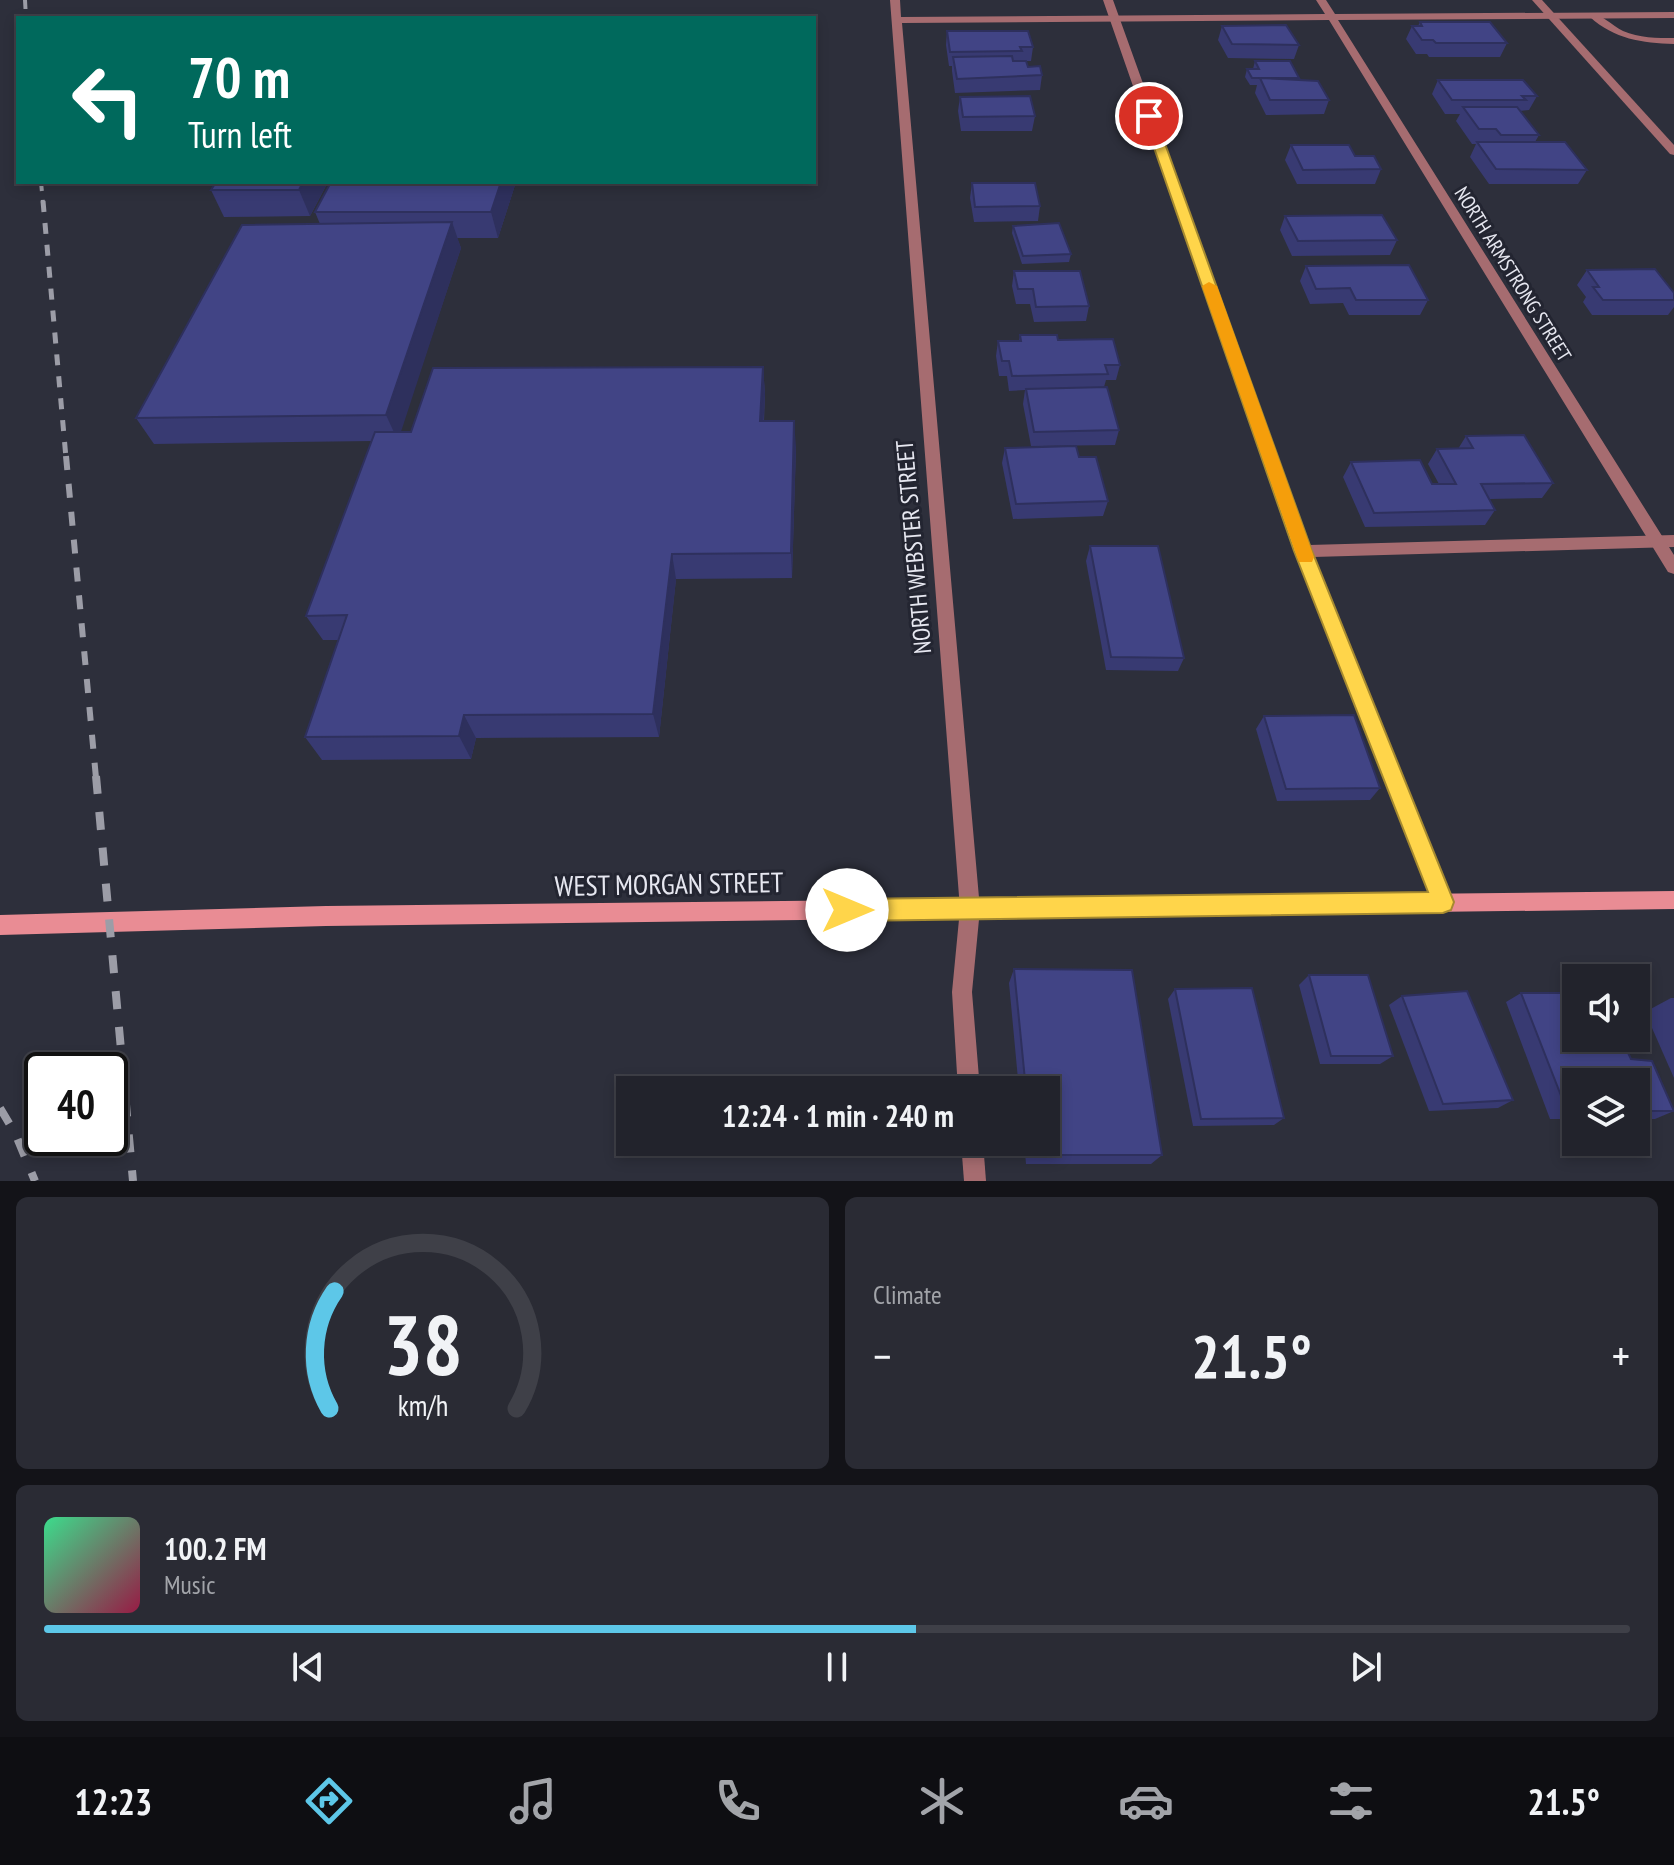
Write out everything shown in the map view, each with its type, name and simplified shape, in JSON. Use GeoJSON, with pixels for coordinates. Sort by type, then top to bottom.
{"type":"FeatureCollection","features":[{"type":"Feature","properties":{"kind":"street","name":"NORTH WEBSTER STREET"},"geometry":{"type":"LineString","coordinates":[[895,0],[970,909],[962,992],[968,1076]]}},
{"type":"Feature","properties":{"kind":"street"},"geometry":{"type":"LineString","coordinates":[[1108,0],[1303,551],[1443,902]]}},
{"type":"Feature","properties":{"kind":"street","name":"NORTH ARMSTRONG STREET"},"geometry":{"type":"LineString","coordinates":[[1321,0],[1674,568]]}},
{"type":"Feature","properties":{"kind":"street"},"geometry":{"type":"LineString","coordinates":[[1537,0],[1674,152]]}},
{"type":"Feature","properties":{"kind":"street"},"geometry":{"type":"LineString","coordinates":[[1593,15],[1617,34],[1638,39],[1674,41]]}},
{"type":"Feature","properties":{"kind":"street"},"geometry":{"type":"LineString","coordinates":[[897,20],[1674,15]]}},
{"type":"Feature","properties":{"kind":"street"},"geometry":{"type":"LineString","coordinates":[[1303,551],[1674,541]]}},
{"type":"Feature","properties":{"kind":"street","name":"WEST MORGAN STREET"},"geometry":{"type":"LineString","coordinates":[[0,925],[326,916],[1674,900]]}},
{"type":"Feature","properties":{"kind":"street"},"geometry":{"type":"LineString","coordinates":[[973,1156],[975,1181]]}},
{"type":"Feature","properties":{"kind":"building"},"geometry":{"type":"Polygon","coordinates":[[[1420,22],[1490,22],[1507,43],[1436,43],[1422,40],[1412,26],[1422,26],[1420,22]]]}},
{"type":"Feature","properties":{"kind":"building"},"geometry":{"type":"Polygon","coordinates":[[[1286,25],[1299,45],[1232,44],[1222,26],[1286,25]]]}},
{"type":"Feature","properties":{"kind":"building"},"geometry":{"type":"Polygon","coordinates":[[[947,31],[1028,31],[1033,47],[1020,47],[1022,51],[950,52],[947,31]]]}},
{"type":"Feature","properties":{"kind":"building"},"geometry":{"type":"Polygon","coordinates":[[[1012,56],[1013,61],[1026,61],[1028,67],[1040,66],[1042,75],[957,79],[953,57],[1012,56]]]}},
{"type":"Feature","properties":{"kind":"building"},"geometry":{"type":"Polygon","coordinates":[[[1255,61],[1290,61],[1299,78],[1252,78],[1247,69],[1259,69],[1255,61]]]}},
{"type":"Feature","properties":{"kind":"building"},"geometry":{"type":"Polygon","coordinates":[[[1260,78],[1318,81],[1329,100],[1270,100],[1260,78]]]}},
{"type":"Feature","properties":{"kind":"building"},"geometry":{"type":"Polygon","coordinates":[[[1438,80],[1523,80],[1537,96],[1522,96],[1526,100],[1452,100],[1438,80]]]}},
{"type":"Feature","properties":{"kind":"building"},"geometry":{"type":"Polygon","coordinates":[[[1030,96],[1035,116],[963,117],[960,97],[1030,96]]]}},
{"type":"Feature","properties":{"kind":"building"},"geometry":{"type":"Polygon","coordinates":[[[1463,107],[1517,107],[1539,135],[1501,135],[1496,129],[1479,129],[1463,107]]]}},
{"type":"Feature","properties":{"kind":"building"},"geometry":{"type":"Polygon","coordinates":[[[1477,142],[1565,142],[1587,170],[1496,169],[1477,142]]]}},
{"type":"Feature","properties":{"kind":"building"},"geometry":{"type":"Polygon","coordinates":[[[1291,145],[1349,145],[1355,156],[1374,156],[1381,169],[1303,170],[1291,145]]]}},
{"type":"Feature","properties":{"kind":"building"},"geometry":{"type":"Polygon","coordinates":[[[972,183],[1035,183],[1040,206],[975,207],[972,183]]]}},
{"type":"Feature","properties":{"kind":"building"},"geometry":{"type":"Polygon","coordinates":[[[215,184],[302,184],[299,190],[211,190],[215,184]]]}},
{"type":"Feature","properties":{"kind":"building"},"geometry":{"type":"Polygon","coordinates":[[[330,184],[500,184],[491,212],[315,212],[330,184]]]}},
{"type":"Feature","properties":{"kind":"building"},"geometry":{"type":"Polygon","coordinates":[[[1382,215],[1397,240],[1298,241],[1285,216],[1382,215]]]}},
{"type":"Feature","properties":{"kind":"building"},"geometry":{"type":"Polygon","coordinates":[[[452,222],[386,415],[136,418],[242,225],[452,222]]]}},
{"type":"Feature","properties":{"kind":"building"},"geometry":{"type":"Polygon","coordinates":[[[1059,223],[1071,254],[1023,256],[1013,226],[1059,223]]]}},
{"type":"Feature","properties":{"kind":"building"},"geometry":{"type":"Polygon","coordinates":[[[1409,265],[1428,300],[1356,300],[1350,288],[1316,289],[1306,266],[1409,265]]]}},
{"type":"Feature","properties":{"kind":"building"},"geometry":{"type":"Polygon","coordinates":[[[1655,269],[1674,293],[1674,300],[1603,300],[1593,287],[1599,287],[1587,270],[1655,269]]]}},
{"type":"Feature","properties":{"kind":"building"},"geometry":{"type":"Polygon","coordinates":[[[1014,271],[1080,271],[1089,306],[1036,307],[1033,289],[1018,289],[1014,271]]]}},
{"type":"Feature","properties":{"kind":"building"},"geometry":{"type":"Polygon","coordinates":[[[1020,335],[1057,335],[1058,340],[1113,339],[1120,365],[1105,365],[1108,374],[1012,376],[1009,361],[1002,361],[998,341],[1021,341],[1020,335]]]}},
{"type":"Feature","properties":{"kind":"building"},"geometry":{"type":"Polygon","coordinates":[[[763,367],[760,421],[794,421],[791,553],[672,554],[653,714],[464,715],[459,736],[305,737],[347,615],[306,616],[375,432],[411,432],[433,368],[763,367]]]}},
{"type":"Feature","properties":{"kind":"building"},"geometry":{"type":"Polygon","coordinates":[[[1107,387],[1119,430],[1034,432],[1026,389],[1107,387]]]}},
{"type":"Feature","properties":{"kind":"building"},"geometry":{"type":"Polygon","coordinates":[[[1524,435],[1553,483],[1481,484],[1495,510],[1374,513],[1351,462],[1420,460],[1432,484],[1456,484],[1437,449],[1473,448],[1466,436],[1524,435]]]}},
{"type":"Feature","properties":{"kind":"building"},"geometry":{"type":"Polygon","coordinates":[[[1076,446],[1079,457],[1096,457],[1108,501],[1016,504],[1005,448],[1076,446]]]}},
{"type":"Feature","properties":{"kind":"building"},"geometry":{"type":"Polygon","coordinates":[[[1090,546],[1158,546],[1184,658],[1111,657],[1090,546]]]}},
{"type":"Feature","properties":{"kind":"building"},"geometry":{"type":"Polygon","coordinates":[[[1354,715],[1380,788],[1286,789],[1264,716],[1354,715]]]}},
{"type":"Feature","properties":{"kind":"building"},"geometry":{"type":"Polygon","coordinates":[[[1014,969],[1132,970],[1162,1155],[1060,1155],[1060,1076],[1025,1076],[1014,969]]]}},
{"type":"Feature","properties":{"kind":"building"},"geometry":{"type":"Polygon","coordinates":[[[1309,975],[1368,975],[1393,1056],[1331,1056],[1309,975]]]}},
{"type":"Feature","properties":{"kind":"building"},"geometry":{"type":"Polygon","coordinates":[[[1252,988],[1284,1118],[1201,1119],[1175,989],[1252,988]]]}},
{"type":"Feature","properties":{"kind":"building"},"geometry":{"type":"Polygon","coordinates":[[[1467,991],[1513,1100],[1443,1104],[1402,996],[1467,991]]]}},
{"type":"Feature","properties":{"kind":"building"},"geometry":{"type":"Polygon","coordinates":[[[1521,993],[1562,993],[1562,1052],[1628,1052],[1631,1059],[1652,1061],[1674,1111],[1650,1111],[1650,1068],[1562,1068],[1562,1098],[1521,993]]]}},
{"type":"Feature","properties":{"kind":"railway"},"geometry":{"type":"LineString","coordinates":[[25,0],[26,16]]}},
{"type":"Feature","properties":{"kind":"railway"},"geometry":{"type":"LineString","coordinates":[[41,184],[43,203]]}},
{"type":"Feature","properties":{"kind":"railway"},"geometry":{"type":"LineString","coordinates":[[43,201],[66,458]]}},
{"type":"Feature","properties":{"kind":"railway"},"geometry":{"type":"LineString","coordinates":[[66,456],[96,778]]}},
{"type":"Feature","properties":{"kind":"railway"},"geometry":{"type":"LineString","coordinates":[[96,776],[133,1181]]}},
{"type":"Feature","properties":{"kind":"railway"},"geometry":{"type":"LineString","coordinates":[[0,1108],[15,1133],[35,1181]]}},
{"type":"Feature","properties":{"kind":"slow traffic"},"geometry":{"type":"LineString","coordinates":[[1209,286],[1306,557]]}},
{"type":"Feature","properties":{"kind":"route"},"geometry":{"type":"LineString","coordinates":[[847,910],[1443,902],[1303,551],[1149,116]]}}]}
